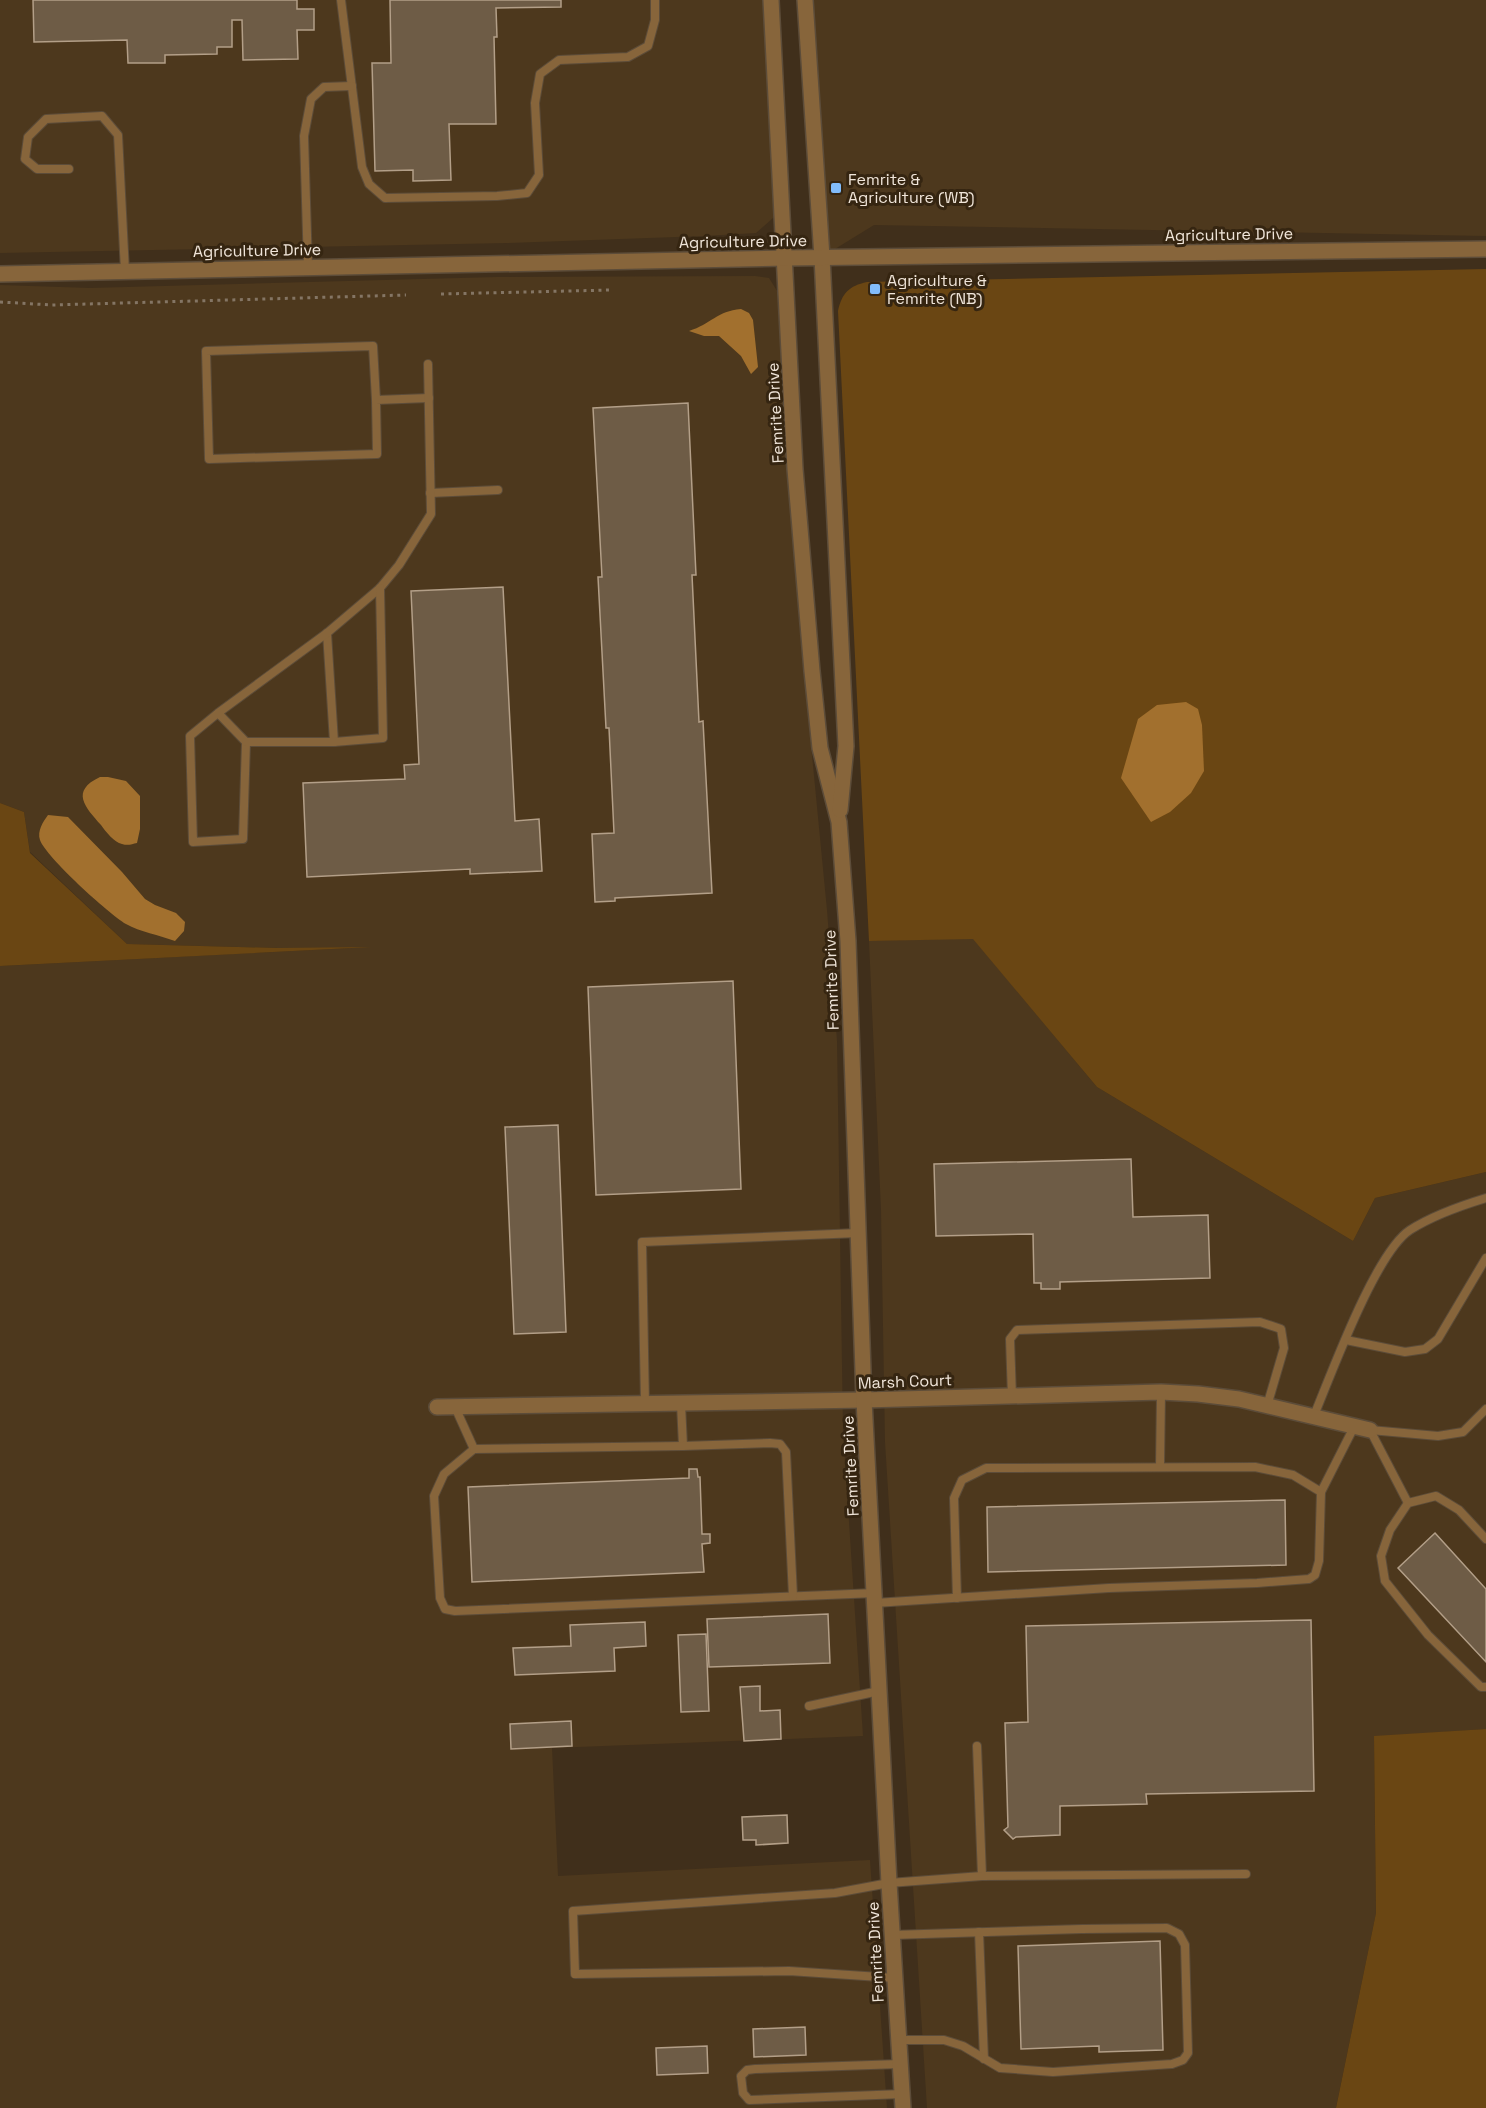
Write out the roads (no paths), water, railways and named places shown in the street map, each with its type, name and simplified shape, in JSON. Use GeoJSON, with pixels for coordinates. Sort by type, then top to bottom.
{"type":"FeatureCollection","features":[{"type":"Feature","properties":{"kind":"street","name":"Femrite Drive"},"geometry":{"type":"LineString","coordinates":[[771,0],[795,469],[820,748],[839,822]]}},
{"type":"Feature","properties":{"kind":"street","name":"Femrite Drive"},"geometry":{"type":"LineString","coordinates":[[805,0],[822,258],[846,746],[839,822],[848,940],[864,1401],[902,2101]]}},
{"type":"Feature","properties":{"kind":"street","name":"Agriculture Drive"},"geometry":{"type":"LineString","coordinates":[[0,274],[786,258],[1486,249]]}},
{"type":"Feature","properties":{"kind":"street","name":"Marsh Court"},"geometry":{"type":"LineString","coordinates":[[437,1407],[864,1401],[1161,1392],[1239,1400],[1370,1430]]}},
{"type":"Feature","properties":{"kind":"lane"},"geometry":{"type":"LineString","coordinates":[[341,0],[362,167],[369,184],[385,198],[497,196],[527,193],[539,175],[535,103],[540,74],[559,60],[628,57],[648,46],[655,20],[655,0]]}},
{"type":"Feature","properties":{"kind":"lane"},"geometry":{"type":"LineString","coordinates":[[308,267],[304,136],[311,99],[324,87],[352,86]]}},
{"type":"Feature","properties":{"kind":"lane"},"geometry":{"type":"LineString","coordinates":[[69,169],[37,169],[25,159],[28,137],[46,119],[102,116],[118,135],[125,271]]}},
{"type":"Feature","properties":{"kind":"lane"},"geometry":{"type":"LineString","coordinates":[[374,346],[376,400],[377,454],[209,459],[206,351],[374,346]]}},
{"type":"Feature","properties":{"kind":"lane"},"geometry":{"type":"LineString","coordinates":[[219,713],[246,742],[243,839],[193,842],[190,736],[219,713],[327,633],[380,588],[399,565],[430,514],[428,364]]}},
{"type":"Feature","properties":{"kind":"lane"},"geometry":{"type":"LineString","coordinates":[[376,400],[429,398]]}},
{"type":"Feature","properties":{"kind":"lane"},"geometry":{"type":"LineString","coordinates":[[430,493],[498,490]]}},
{"type":"Feature","properties":{"kind":"lane"},"geometry":{"type":"LineString","coordinates":[[246,742],[334,742],[383,738],[380,588]]}},
{"type":"Feature","properties":{"kind":"lane"},"geometry":{"type":"LineString","coordinates":[[327,633],[334,742]]}},
{"type":"Feature","properties":{"kind":"lane"},"geometry":{"type":"LineString","coordinates":[[1313,1418],[1362,1304],[1390,1250],[1409,1230],[1460,1206],[1486,1198]]}},
{"type":"Feature","properties":{"kind":"lane"},"geometry":{"type":"LineString","coordinates":[[645,1404],[642,1242],[858,1233]]}},
{"type":"Feature","properties":{"kind":"lane"},"geometry":{"type":"LineString","coordinates":[[1346,1340],[1405,1352],[1425,1349],[1438,1339],[1486,1258]]}},
{"type":"Feature","properties":{"kind":"lane"},"geometry":{"type":"LineString","coordinates":[[1012,1397],[1010,1339],[1017,1330],[1260,1322],[1281,1329],[1284,1348],[1267,1406]]}},
{"type":"Feature","properties":{"kind":"lane"},"geometry":{"type":"LineString","coordinates":[[1160,1467],[1161,1392]]}},
{"type":"Feature","properties":{"kind":"lane"},"geometry":{"type":"LineString","coordinates":[[681,1404],[683,1446]]}},
{"type":"Feature","properties":{"kind":"lane"},"geometry":{"type":"LineString","coordinates":[[455,1407],[474,1449]]}},
{"type":"Feature","properties":{"kind":"lane"},"geometry":{"type":"LineString","coordinates":[[1370,1430],[1438,1436],[1463,1432],[1486,1409]]}},
{"type":"Feature","properties":{"kind":"lane"},"geometry":{"type":"LineString","coordinates":[[793,1596],[786,1452],[780,1444],[474,1449],[444,1474],[434,1496],[441,1598],[445,1609],[455,1611],[793,1596],[957,1598],[1309,1579],[1316,1575],[1319,1561],[1321,1492],[1354,1427]]}},
{"type":"Feature","properties":{"kind":"lane"},"geometry":{"type":"LineString","coordinates":[[1370,1430],[1408,1503]]}},
{"type":"Feature","properties":{"kind":"lane"},"geometry":{"type":"LineString","coordinates":[[957,1598],[954,1498],[962,1480],[986,1468],[1255,1467],[1293,1475],[1321,1492]]}},
{"type":"Feature","properties":{"kind":"lane"},"geometry":{"type":"LineString","coordinates":[[1486,1539],[1459,1510],[1436,1496],[1408,1503],[1390,1530],[1381,1556],[1385,1581],[1428,1635],[1481,1687],[1486,1687]]}},
{"type":"Feature","properties":{"kind":"lane"},"geometry":{"type":"LineString","coordinates":[[809,1706],[879,1691]]}},
{"type":"Feature","properties":{"kind":"lane"},"geometry":{"type":"LineString","coordinates":[[977,1746],[982,1876]]}},
{"type":"Feature","properties":{"kind":"lane"},"geometry":{"type":"LineString","coordinates":[[895,1978],[789,1971],[575,1974],[573,1911],[835,1893],[889,1883],[982,1876],[1246,1875]]}},
{"type":"Feature","properties":{"kind":"lane"},"geometry":{"type":"LineString","coordinates":[[892,1935],[1167,1928],[1179,1934],[1185,1945],[1188,2053],[1183,2060],[1172,2064],[1053,2072],[1000,2068],[963,2046],[944,2040],[898,2040]]}},
{"type":"Feature","properties":{"kind":"lane"},"geometry":{"type":"LineString","coordinates":[[979,1932],[984,2059]]}},
{"type":"Feature","properties":{"kind":"lane"},"geometry":{"type":"LineString","coordinates":[[900,2064],[755,2069],[747,2070],[741,2076],[743,2094],[749,2100],[902,2101]]}},
{"type":"Feature","properties":{"kind":"place","name":"Femrite & Agriculture (WB)"},"geometry":{"type":"Point","coordinates":[836,188]}},
{"type":"Feature","properties":{"kind":"place","name":"Agriculture & Femrite (NB)"},"geometry":{"type":"Point","coordinates":[875,289]}}]}
